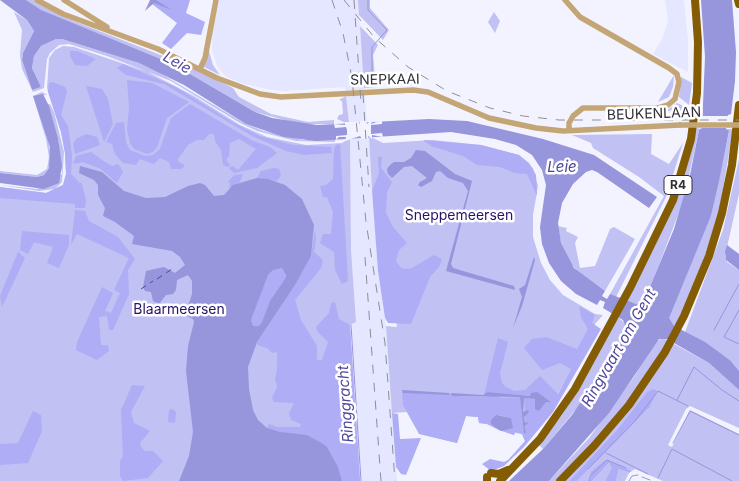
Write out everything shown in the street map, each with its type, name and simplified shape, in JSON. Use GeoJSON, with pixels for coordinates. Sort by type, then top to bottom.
{"type":"FeatureCollection","features":[{"type":"Feature","properties":{"kind":"highway","name":"R4"},"geometry":{"type":"LineString","coordinates":[[500,481],[514,468],[556,419],[630,288],[673,200],[691,139],[698,73],[695,0]]}},
{"type":"Feature","properties":{"kind":"highway"},"geometry":{"type":"LineString","coordinates":[[738,0],[739,4]]}},
{"type":"Feature","properties":{"kind":"highway"},"geometry":{"type":"LineString","coordinates":[[560,481],[613,426],[665,352],[684,316],[698,286],[716,236],[732,164],[739,105]]}},
{"type":"Feature","properties":{"kind":"highway"},"geometry":{"type":"LineString","coordinates":[[732,164],[736,162],[739,136]]}},
{"type":"Feature","properties":{"kind":"highway"},"geometry":{"type":"LineString","coordinates":[[488,477],[514,468]]}},
{"type":"Feature","properties":{"kind":"street"},"geometry":{"type":"LineString","coordinates":[[37,0],[63,14],[113,31]]}},
{"type":"Feature","properties":{"kind":"street"},"geometry":{"type":"LineString","coordinates":[[64,0],[113,31]]}},
{"type":"Feature","properties":{"kind":"street"},"geometry":{"type":"LineString","coordinates":[[200,69],[205,58],[216,0]]}},
{"type":"Feature","properties":{"kind":"street"},"geometry":{"type":"LineString","coordinates":[[565,0],[580,18],[678,74],[676,94],[668,106],[658,108],[583,108],[573,116],[569,124],[569,130]]}},
{"type":"Feature","properties":{"kind":"street","name":"SNEPKAAI"},"geometry":{"type":"LineString","coordinates":[[113,31],[240,88],[260,94],[281,97],[420,91],[489,118],[536,128],[569,130]]}},
{"type":"Feature","properties":{"kind":"street","name":"BEUKENLAAN"},"geometry":{"type":"LineString","coordinates":[[569,130],[680,125],[739,125]]}},
{"type":"Feature","properties":{"kind":"shaded area"},"geometry":{"type":"Polygon","coordinates":[[[154,0],[190,0],[186,13],[205,22],[201,35],[187,33],[171,49],[162,43],[177,23],[152,4],[154,0]]]}},
{"type":"Feature","properties":{"kind":"shaded area"},"geometry":{"type":"Polygon","coordinates":[[[219,0],[358,0],[367,123],[349,123],[345,87],[284,91],[241,83],[225,76],[217,66],[212,50],[212,31],[219,0]]]}},
{"type":"Feature","properties":{"kind":"shaded area"},"geometry":{"type":"Polygon","coordinates":[[[665,0],[684,0],[688,40],[688,72],[653,54],[662,39],[668,21],[665,0]]]}},
{"type":"Feature","properties":{"kind":"shaded area"},"geometry":{"type":"Polygon","coordinates":[[[70,51],[77,51],[96,59],[87,66],[75,65],[70,56],[70,51]]]}},
{"type":"Feature","properties":{"kind":"shaded area"},"geometry":{"type":"Polygon","coordinates":[[[123,64],[176,87],[234,123],[260,136],[293,145],[331,147],[332,153],[304,155],[286,151],[252,136],[164,84],[126,75],[117,68],[123,64]]]}},
{"type":"Feature","properties":{"kind":"shaded area"},"geometry":{"type":"Polygon","coordinates":[[[127,80],[152,83],[189,102],[167,118],[157,147],[153,152],[147,154],[134,149],[130,143],[127,129],[129,108],[127,80]]]}},
{"type":"Feature","properties":{"kind":"shaded area"},"geometry":{"type":"Polygon","coordinates":[[[53,82],[65,87],[67,91],[61,115],[68,126],[72,155],[71,174],[79,182],[77,186],[80,182],[82,184],[86,200],[85,208],[75,208],[75,204],[0,198],[0,187],[46,193],[63,185],[66,174],[65,153],[61,132],[48,92],[49,83],[53,82]]]}},
{"type":"Feature","properties":{"kind":"shaded area"},"geometry":{"type":"Polygon","coordinates":[[[86,86],[102,89],[108,99],[113,124],[104,142],[86,86]]]}},
{"type":"Feature","properties":{"kind":"shaded area"},"geometry":{"type":"Polygon","coordinates":[[[190,104],[253,141],[270,147],[277,153],[257,168],[234,173],[229,168],[232,166],[238,170],[256,149],[239,139],[230,143],[229,156],[226,160],[230,165],[228,167],[223,165],[221,150],[215,141],[214,134],[209,134],[204,140],[197,140],[188,145],[178,159],[185,166],[181,169],[171,169],[169,162],[160,158],[154,164],[140,159],[136,165],[123,163],[115,154],[112,144],[106,142],[116,123],[124,122],[126,142],[130,150],[145,156],[153,155],[160,149],[171,118],[190,104]]]}},
{"type":"Feature","properties":{"kind":"shaded area"},"geometry":{"type":"Polygon","coordinates":[[[86,134],[97,137],[100,145],[75,154],[73,144],[76,139],[86,134]]]}},
{"type":"Feature","properties":{"kind":"shaded area"},"geometry":{"type":"Polygon","coordinates":[[[369,136],[378,271],[386,326],[397,481],[361,481],[351,325],[356,322],[351,250],[350,138],[369,136]]]}},
{"type":"Feature","properties":{"kind":"shaded area"},"geometry":{"type":"Polygon","coordinates":[[[423,140],[481,145],[519,155],[529,163],[536,175],[537,196],[527,174],[515,173],[500,167],[477,165],[463,156],[431,146],[423,140]]]}},
{"type":"Feature","properties":{"kind":"shaded area"},"geometry":{"type":"Polygon","coordinates":[[[340,144],[348,281],[342,284],[335,270],[334,252],[320,243],[323,234],[331,234],[333,212],[327,197],[323,197],[320,186],[326,185],[333,179],[334,149],[336,145],[340,144]]]}},
{"type":"Feature","properties":{"kind":"shaded area"},"geometry":{"type":"Polygon","coordinates":[[[91,152],[112,166],[118,164],[123,172],[117,183],[101,169],[83,162],[73,164],[76,156],[91,152]]]}},
{"type":"Feature","properties":{"kind":"shaded area"},"geometry":{"type":"Polygon","coordinates":[[[378,157],[382,157],[381,168],[392,182],[387,192],[386,213],[393,227],[407,243],[399,250],[396,261],[401,268],[406,269],[412,268],[434,255],[442,259],[439,267],[430,277],[411,324],[388,323],[385,318],[378,271],[372,190],[379,173],[378,157]]]}},
{"type":"Feature","properties":{"kind":"shaded area"},"geometry":{"type":"Polygon","coordinates":[[[274,168],[279,169],[281,175],[277,181],[257,178],[261,171],[274,168]]]}},
{"type":"Feature","properties":{"kind":"shaded area"},"geometry":{"type":"Polygon","coordinates":[[[243,174],[240,182],[229,189],[230,183],[228,182],[234,175],[243,174]]]}},
{"type":"Feature","properties":{"kind":"shaded area"},"geometry":{"type":"Polygon","coordinates":[[[75,210],[85,211],[89,221],[118,237],[135,259],[128,270],[129,294],[113,330],[109,330],[107,316],[99,317],[101,345],[108,345],[109,351],[97,360],[76,350],[77,342],[102,287],[113,293],[105,311],[111,313],[120,293],[114,290],[129,258],[77,234],[71,245],[75,210]]]}},
{"type":"Feature","properties":{"kind":"shaded area"},"geometry":{"type":"Polygon","coordinates":[[[315,230],[314,252],[323,260],[321,268],[295,300],[301,320],[317,346],[317,360],[322,360],[328,342],[317,331],[316,327],[329,313],[331,303],[335,302],[339,319],[350,325],[360,481],[342,481],[338,467],[322,443],[307,435],[280,433],[267,428],[269,424],[277,427],[300,427],[301,424],[291,420],[289,413],[294,403],[274,402],[272,398],[277,387],[275,379],[277,352],[272,353],[267,348],[257,345],[257,342],[295,285],[311,256],[315,230]]]}},
{"type":"Feature","properties":{"kind":"shaded area"},"geometry":{"type":"Polygon","coordinates":[[[22,231],[69,235],[69,245],[59,268],[47,263],[53,247],[34,242],[28,254],[20,250],[22,231]]]}},
{"type":"Feature","properties":{"kind":"shaded area"},"geometry":{"type":"Polygon","coordinates":[[[18,252],[25,258],[2,307],[0,296],[18,252]]]}},
{"type":"Feature","properties":{"kind":"shaded area"},"geometry":{"type":"Polygon","coordinates":[[[282,268],[285,270],[285,279],[270,301],[262,322],[259,326],[253,326],[251,320],[268,275],[273,270],[282,268]]]}},
{"type":"Feature","properties":{"kind":"shaded area"},"geometry":{"type":"Polygon","coordinates":[[[579,306],[595,315],[592,323],[601,329],[553,412],[524,447],[504,466],[491,471],[482,464],[490,459],[504,462],[508,460],[525,441],[522,434],[515,432],[514,435],[499,430],[487,424],[479,423],[478,417],[466,416],[457,443],[419,434],[403,405],[402,392],[450,395],[451,393],[452,396],[484,397],[493,395],[503,398],[520,397],[524,433],[526,432],[524,398],[535,399],[539,411],[546,402],[551,401],[531,396],[488,392],[484,395],[498,338],[508,342],[500,373],[502,383],[506,387],[514,391],[525,390],[540,376],[558,394],[571,369],[560,363],[542,370],[524,348],[532,339],[546,337],[577,349],[588,329],[581,317],[579,306]],[[500,415],[499,428],[501,430],[511,418],[500,415]]]}},
{"type":"Feature","properties":{"kind":"shaded area"},"geometry":{"type":"Polygon","coordinates":[[[132,385],[145,386],[131,412],[134,423],[150,431],[140,443],[141,447],[145,451],[153,451],[163,461],[148,478],[123,481],[120,476],[120,461],[123,456],[121,410],[132,385]]]}},
{"type":"Feature","properties":{"kind":"shaded area"},"geometry":{"type":"Polygon","coordinates":[[[653,389],[657,391],[649,408],[577,481],[569,481],[616,431],[646,393],[653,389]]]}},
{"type":"Feature","properties":{"kind":"shaded area"},"geometry":{"type":"Polygon","coordinates":[[[173,409],[176,412],[175,423],[168,422],[169,410],[173,409]]]}},
{"type":"Feature","properties":{"kind":"shaded area"},"geometry":{"type":"Polygon","coordinates":[[[33,411],[41,415],[42,431],[28,463],[0,465],[0,444],[18,443],[33,411]]]}},
{"type":"Feature","properties":{"kind":"shaded area"},"geometry":{"type":"Polygon","coordinates":[[[392,413],[398,414],[400,439],[421,438],[406,475],[401,474],[396,467],[392,413]]]}},
{"type":"Feature","properties":{"kind":"shaded area"},"geometry":{"type":"Polygon","coordinates":[[[607,459],[632,471],[629,473],[619,469],[616,481],[605,481],[612,468],[609,463],[592,481],[588,481],[591,472],[607,459]]]}},
{"type":"Feature","properties":{"kind":"green space"},"geometry":{"type":"Polygon","coordinates":[[[26,0],[33,0],[61,16],[186,65],[233,88],[239,97],[271,114],[308,122],[334,120],[334,124],[299,124],[255,112],[173,64],[40,10],[26,0]]]}},
{"type":"Feature","properties":{"kind":"green space"},"geometry":{"type":"Polygon","coordinates":[[[358,0],[370,0],[370,8],[389,30],[383,40],[359,15],[358,0]]]}},
{"type":"Feature","properties":{"kind":"green space"},"geometry":{"type":"Polygon","coordinates":[[[14,12],[27,20],[34,31],[23,53],[22,60],[32,90],[22,69],[20,55],[22,30],[14,12]]]}},
{"type":"Feature","properties":{"kind":"green space"},"geometry":{"type":"Polygon","coordinates":[[[494,12],[500,21],[495,33],[488,22],[494,12]]]}},
{"type":"Feature","properties":{"kind":"green space"},"geometry":{"type":"Polygon","coordinates":[[[360,26],[378,45],[373,55],[376,87],[364,88],[360,26]]]}},
{"type":"Feature","properties":{"kind":"green space"},"geometry":{"type":"Polygon","coordinates":[[[56,39],[62,39],[139,63],[160,73],[246,124],[264,131],[303,140],[335,139],[335,142],[296,141],[257,131],[240,123],[171,81],[107,56],[69,44],[59,45],[50,53],[47,59],[44,88],[33,92],[32,90],[41,87],[32,68],[34,56],[41,46],[56,39]]]}},
{"type":"Feature","properties":{"kind":"green space","name":"Blaarmeersen"},"geometry":{"type":"Polygon","coordinates":[[[63,46],[74,47],[148,72],[194,96],[240,125],[267,137],[306,145],[342,143],[350,138],[351,250],[356,322],[350,325],[360,481],[0,481],[0,187],[46,193],[63,185],[66,174],[65,153],[61,132],[47,88],[49,58],[55,50],[63,46]]]}},
{"type":"Feature","properties":{"kind":"green space"},"geometry":{"type":"Polygon","coordinates":[[[209,51],[213,65],[220,75],[204,67],[209,51]]]}},
{"type":"Feature","properties":{"kind":"green space"},"geometry":{"type":"Polygon","coordinates":[[[674,75],[673,87],[669,97],[658,102],[674,75]]]}},
{"type":"Feature","properties":{"kind":"green space"},"geometry":{"type":"Polygon","coordinates":[[[681,77],[692,83],[689,105],[679,97],[681,77]]]}},
{"type":"Feature","properties":{"kind":"green space"},"geometry":{"type":"Polygon","coordinates":[[[42,92],[47,95],[43,95],[51,158],[49,168],[44,175],[37,177],[0,173],[0,171],[37,175],[47,169],[49,157],[46,139],[33,96],[42,92]]]}},
{"type":"Feature","properties":{"kind":"green space"},"geometry":{"type":"Polygon","coordinates":[[[346,96],[349,123],[337,119],[339,115],[343,114],[342,101],[339,100],[346,96]]]}},
{"type":"Feature","properties":{"kind":"green space"},"geometry":{"type":"Polygon","coordinates":[[[677,103],[690,109],[689,116],[685,112],[678,110],[666,111],[677,103]]]}},
{"type":"Feature","properties":{"kind":"green space"},"geometry":{"type":"Polygon","coordinates":[[[48,104],[50,104],[54,112],[64,152],[62,182],[55,189],[39,191],[0,185],[37,189],[62,174],[58,138],[48,104]]]}},
{"type":"Feature","properties":{"kind":"green space"},"geometry":{"type":"Polygon","coordinates":[[[696,128],[702,129],[699,130],[683,202],[652,283],[642,302],[636,304],[626,302],[676,201],[696,128]]]}},
{"type":"Feature","properties":{"kind":"green space"},"geometry":{"type":"Polygon","coordinates":[[[726,129],[733,129],[719,213],[695,285],[675,327],[669,321],[669,316],[711,216],[729,132],[726,129]]]}},
{"type":"Feature","properties":{"kind":"green space"},"geometry":{"type":"Polygon","coordinates":[[[652,134],[651,154],[669,164],[683,143],[666,197],[616,297],[610,294],[664,196],[639,177],[593,148],[591,143],[572,135],[652,134]]]}},
{"type":"Feature","properties":{"kind":"green space","name":"Sneppemeersen"},"geometry":{"type":"Polygon","coordinates":[[[369,136],[383,143],[433,140],[481,145],[519,155],[533,168],[538,186],[533,215],[533,237],[541,263],[550,280],[563,295],[595,314],[603,315],[595,324],[553,403],[525,441],[522,434],[515,433],[514,435],[487,424],[479,423],[478,417],[466,416],[457,443],[420,434],[407,412],[392,413],[386,326],[397,327],[379,174],[372,190],[369,136]]]}},
{"type":"Feature","properties":{"kind":"green space"},"geometry":{"type":"Polygon","coordinates":[[[739,159],[739,194],[725,256],[727,262],[739,270],[739,371],[731,361],[685,332],[723,230],[739,159]]]}},
{"type":"Feature","properties":{"kind":"green space"},"geometry":{"type":"Polygon","coordinates":[[[558,226],[567,228],[566,231],[578,237],[575,243],[580,268],[595,266],[610,229],[614,227],[635,239],[605,291],[580,274],[569,261],[561,243],[558,226]]]}},
{"type":"Feature","properties":{"kind":"green space"},"geometry":{"type":"Polygon","coordinates":[[[618,317],[626,324],[628,332],[587,396],[543,449],[538,444],[562,415],[585,379],[618,317]]]}},
{"type":"Feature","properties":{"kind":"green space"},"geometry":{"type":"Polygon","coordinates":[[[663,338],[709,363],[739,390],[739,428],[690,406],[686,409],[668,445],[672,447],[690,410],[739,434],[739,481],[663,481],[635,469],[632,471],[607,459],[588,477],[588,481],[577,481],[649,408],[646,393],[616,431],[569,481],[549,481],[589,438],[634,377],[655,342],[663,338]]]}},
{"type":"Feature","properties":{"kind":"green space"},"geometry":{"type":"Polygon","coordinates":[[[609,463],[613,467],[605,481],[592,481],[609,463]]]}},
{"type":"Feature","properties":{"kind":"green space"},"geometry":{"type":"Polygon","coordinates":[[[619,469],[629,473],[625,481],[616,481],[619,469]]]}},
{"type":"Feature","properties":{"kind":"water"},"geometry":{"type":"Polygon","coordinates":[[[0,0],[26,0],[41,10],[173,64],[255,112],[272,118],[317,125],[429,119],[467,121],[543,139],[594,155],[657,197],[649,208],[597,172],[592,170],[586,172],[573,184],[562,203],[558,223],[561,243],[574,268],[605,291],[602,296],[607,299],[610,294],[636,304],[645,299],[674,229],[690,175],[699,130],[702,128],[705,57],[701,0],[732,0],[736,52],[731,114],[728,115],[726,129],[729,131],[711,216],[669,318],[674,326],[705,342],[731,361],[739,371],[739,390],[709,363],[667,339],[659,339],[609,413],[549,481],[509,481],[543,449],[572,415],[628,332],[623,320],[603,308],[605,302],[600,300],[597,305],[576,294],[561,281],[549,263],[542,244],[540,227],[546,185],[542,170],[532,155],[516,145],[495,139],[451,132],[316,141],[284,137],[246,124],[184,85],[139,63],[62,39],[56,39],[41,46],[34,56],[32,68],[41,87],[32,90],[22,60],[23,53],[34,31],[27,20],[0,0]]]}},
{"type":"Feature","properties":{"kind":"water"},"geometry":{"type":"Polygon","coordinates":[[[150,0],[156,0],[172,10],[154,3],[145,11],[150,0]]]}},
{"type":"Feature","properties":{"kind":"water"},"geometry":{"type":"Polygon","coordinates":[[[43,94],[49,106],[58,138],[62,166],[59,183],[44,189],[0,183],[0,173],[37,177],[44,175],[49,168],[50,147],[33,96],[43,94]]]}},
{"type":"Feature","properties":{"kind":"water"},"geometry":{"type":"Polygon","coordinates":[[[416,150],[425,151],[455,174],[472,181],[451,264],[453,268],[514,286],[515,290],[446,271],[468,191],[463,183],[448,178],[440,171],[436,172],[432,181],[421,187],[418,185],[420,182],[427,178],[412,166],[404,167],[392,178],[388,174],[387,169],[390,165],[394,162],[404,162],[411,158],[416,150]]]}},
{"type":"Feature","properties":{"kind":"water"},"geometry":{"type":"Polygon","coordinates":[[[80,166],[102,172],[124,191],[146,198],[165,197],[188,186],[200,183],[205,185],[214,196],[224,195],[233,185],[257,178],[268,179],[285,185],[302,199],[314,225],[311,256],[295,285],[257,342],[248,367],[249,389],[253,410],[258,420],[267,428],[280,432],[307,435],[322,443],[327,447],[338,467],[342,481],[179,481],[189,456],[193,432],[186,371],[188,346],[194,322],[193,319],[185,315],[192,294],[192,281],[188,275],[177,280],[176,290],[173,294],[166,295],[159,304],[153,301],[151,292],[145,291],[143,287],[146,271],[164,267],[175,273],[185,265],[180,257],[172,251],[132,244],[134,236],[103,216],[105,208],[98,195],[98,185],[94,180],[79,173],[80,166]],[[282,268],[273,270],[268,275],[251,320],[253,326],[259,326],[262,322],[270,301],[286,275],[282,268]]]}},
{"type":"Feature","properties":{"kind":"water"},"geometry":{"type":"Polygon","coordinates":[[[727,245],[739,254],[739,270],[726,260],[725,252],[727,245]]]}},
{"type":"Feature","properties":{"kind":"water"},"geometry":{"type":"Polygon","coordinates":[[[534,257],[535,260],[522,306],[513,328],[522,297],[519,289],[525,285],[534,257]]]}},
{"type":"Feature","properties":{"kind":"water"},"geometry":{"type":"Polygon","coordinates":[[[402,390],[449,393],[450,395],[403,393],[402,390]]]}},
{"type":"Feature","properties":{"kind":"water"},"geometry":{"type":"Polygon","coordinates":[[[488,392],[530,396],[531,393],[537,392],[551,402],[546,402],[539,411],[535,409],[535,399],[524,398],[523,412],[528,410],[529,412],[524,417],[525,423],[529,422],[525,426],[526,433],[524,433],[520,397],[452,396],[451,393],[483,395],[488,392]]]}},
{"type":"Feature","properties":{"kind":"water"},"geometry":{"type":"Polygon","coordinates":[[[496,415],[511,418],[513,428],[501,431],[491,424],[491,420],[496,415]]]}},
{"type":"Feature","properties":{"kind":"pier"},"geometry":{"type":"Polygon","coordinates":[[[701,116],[733,116],[730,117],[729,128],[697,128],[700,127],[701,116]]]}},
{"type":"Feature","properties":{"kind":"pier"},"geometry":{"type":"Polygon","coordinates":[[[366,120],[367,124],[373,120],[371,124],[382,120],[382,124],[371,125],[371,134],[382,133],[383,137],[372,135],[372,139],[368,136],[368,139],[362,139],[360,136],[345,141],[346,137],[339,137],[336,140],[336,136],[347,135],[347,130],[346,127],[335,128],[334,124],[345,125],[345,122],[358,122],[360,124],[360,121],[366,120]]]}},
{"type":"Feature","properties":{"kind":"waterway"},"geometry":{"type":"LineString","coordinates":[[368,0],[368,10],[387,30],[372,47],[372,84]]}},
{"type":"Feature","properties":{"kind":"waterway"},"geometry":{"type":"LineString","coordinates":[[714,330],[739,284]]}},
{"type":"Feature","properties":{"kind":"waterway"},"geometry":{"type":"LineString","coordinates":[[739,310],[724,337],[739,344]]}},
{"type":"Feature","properties":{"kind":"waterway","name":"Ringgracht"},"geometry":{"type":"LineString","coordinates":[[351,325],[361,481]]}},
{"type":"Feature","properties":{"kind":"waterway"},"geometry":{"type":"LineString","coordinates":[[677,400],[694,367],[739,401]]}},
{"type":"Feature","properties":{"kind":"waterway"},"geometry":{"type":"LineString","coordinates":[[588,469],[635,421],[658,391],[688,406]]}},
{"type":"Feature","properties":{"kind":"waterway"},"geometry":{"type":"LineString","coordinates":[[673,443],[690,411],[739,435]]}},
{"type":"Feature","properties":{"kind":"waterway"},"geometry":{"type":"LineString","coordinates":[[658,478],[672,449],[732,481]]}},
{"type":"Feature","properties":{"kind":"waterway"},"geometry":{"type":"LineString","coordinates":[[606,453],[648,474]]}},
{"type":"Feature","properties":{"kind":"waterway"},"geometry":{"type":"LineString","coordinates":[[589,481],[589,477],[607,460],[626,468]]}},
{"type":"Feature","properties":{"kind":"waterway"},"geometry":{"type":"LineString","coordinates":[[629,481],[632,476],[638,475]]}},
{"type":"Feature","properties":{"kind":"waterway"},"geometry":{"type":"LineString","coordinates":[[642,477],[650,480]]}},
{"type":"Feature","properties":{"kind":"ferry route"},"geometry":{"type":"LineString","coordinates":[[157,279],[172,269]]}},
{"type":"Feature","properties":{"kind":"ferry route"},"geometry":{"type":"LineString","coordinates":[[141,289],[153,281]]}},
{"type":"Feature","properties":{"kind":"railway"},"geometry":{"type":"LineString","coordinates":[[332,0],[343,33],[352,78],[366,222],[385,343],[395,481]]}},
{"type":"Feature","properties":{"kind":"railway"},"geometry":{"type":"LineString","coordinates":[[344,0],[374,37],[408,67],[447,91],[490,108],[523,116],[559,120],[739,120]]}},
{"type":"Feature","properties":{"kind":"railway"},"geometry":{"type":"LineString","coordinates":[[354,0],[361,102]]}},
{"type":"Feature","properties":{"kind":"railway"},"geometry":{"type":"LineString","coordinates":[[363,94],[369,187]]}},
{"type":"Feature","properties":{"kind":"railway"},"geometry":{"type":"LineString","coordinates":[[365,257],[381,481]]}},
{"type":"Feature","properties":{"kind":"water label","name":"Leie"},"geometry":{"type":"Point","coordinates":[177,63]}},
{"type":"Feature","properties":{"kind":"water label","name":"Leie"},"geometry":{"type":"Point","coordinates":[562,167]}},
{"type":"Feature","properties":{"kind":"water label","name":"Ringvaart om Gent"},"geometry":{"type":"Point","coordinates":[619,348]}}]}
